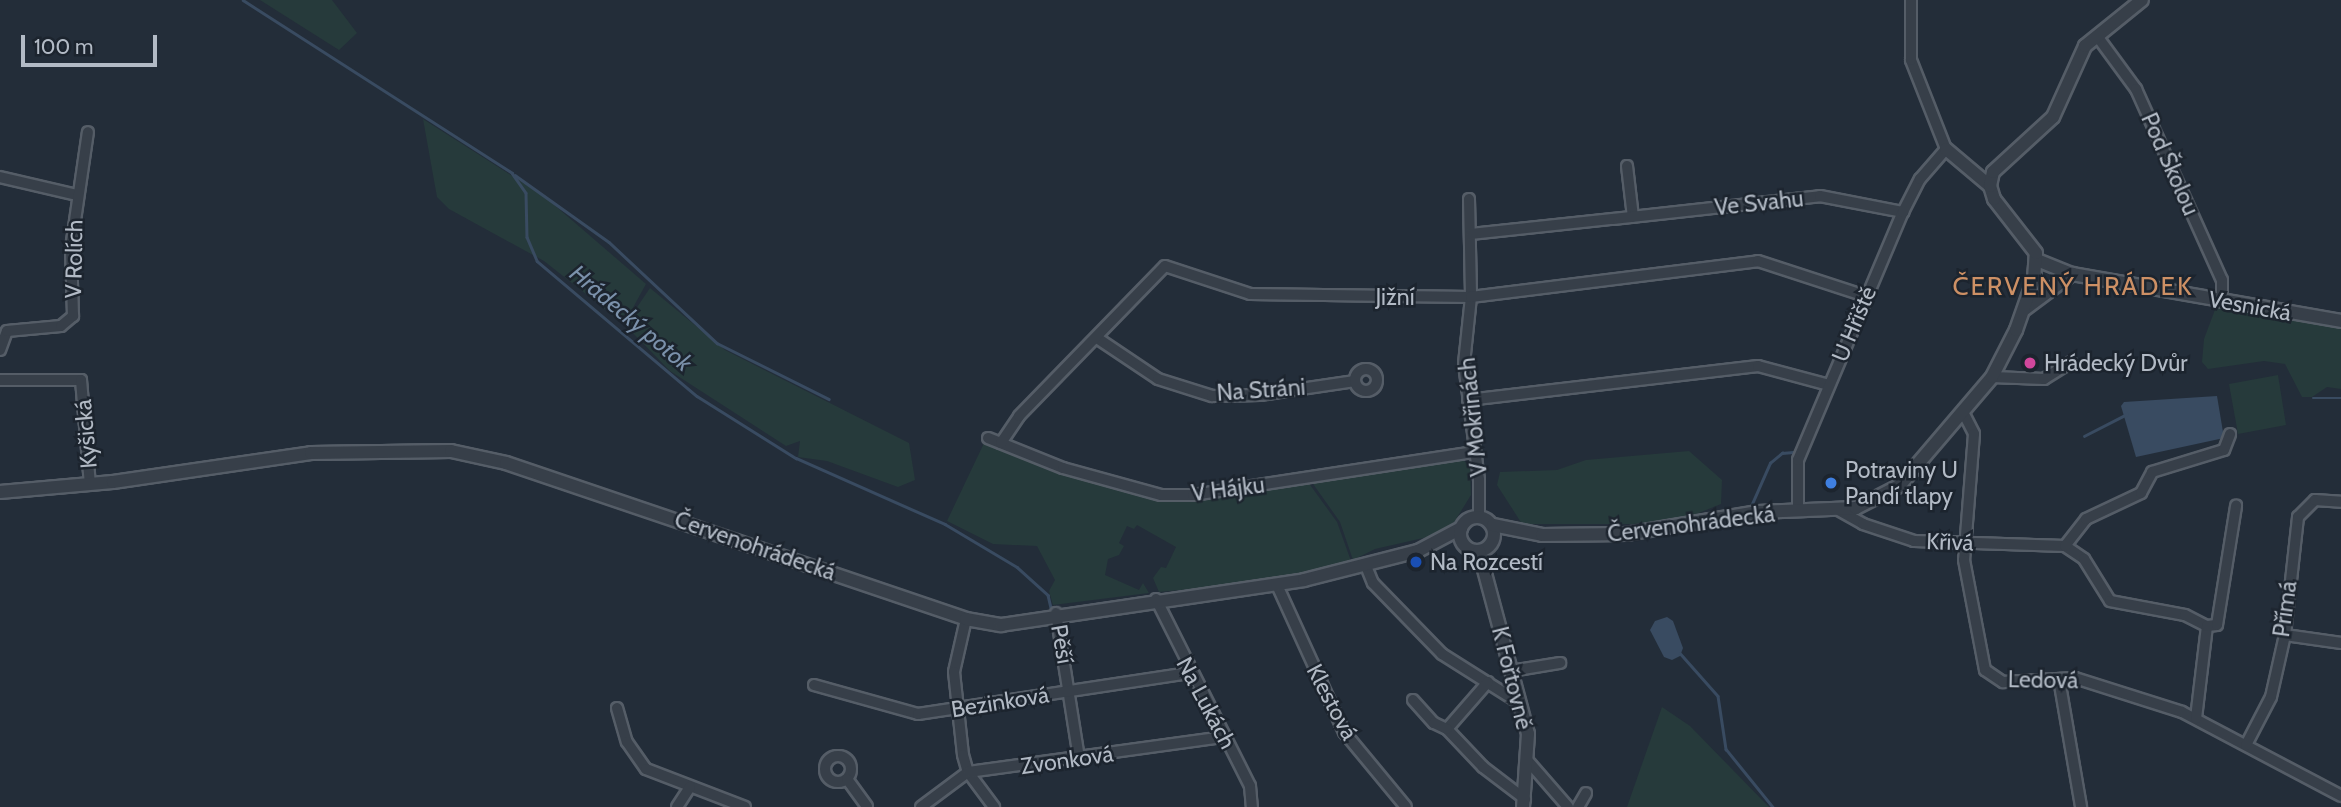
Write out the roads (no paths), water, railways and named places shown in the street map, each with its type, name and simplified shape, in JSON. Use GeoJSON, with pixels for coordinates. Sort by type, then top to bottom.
{"type":"FeatureCollection","features":[{"type":"Feature","properties":{"kind":"street"},"geometry":{"type":"LineString","coordinates":[[1911,0],[1914,72],[1945,149],[1990,186],[1994,200],[2033,247],[2037,260]]}},
{"type":"Feature","properties":{"kind":"street"},"geometry":{"type":"LineString","coordinates":[[1990,186],[1997,167],[2053,117],[2074,62],[2097,36],[2142,0]]}},
{"type":"Feature","properties":{"kind":"street","name":"Pod Školou"},"geometry":{"type":"LineString","coordinates":[[2097,36],[2136,89],[2222,280],[2222,302]]}},
{"type":"Feature","properties":{"kind":"street","name":"V Rolích"},"geometry":{"type":"LineString","coordinates":[[0,350],[7,331],[70,323],[76,195],[88,132]]}},
{"type":"Feature","properties":{"kind":"street","name":"U Hřiště"},"geometry":{"type":"LineString","coordinates":[[1798,511],[1798,460],[1864,296],[1920,179],[1945,149]]}},
{"type":"Feature","properties":{"kind":"street"},"geometry":{"type":"LineString","coordinates":[[1627,166],[1633,217]]}},
{"type":"Feature","properties":{"kind":"street","name":"V Rolích"},"geometry":{"type":"LineString","coordinates":[[0,177],[76,195]]}},
{"type":"Feature","properties":{"kind":"street","name":"Ve Svahu"},"geometry":{"type":"LineString","coordinates":[[1471,234],[1820,196],[1903,212]]}},
{"type":"Feature","properties":{"kind":"street","name":"V Mokřinách"},"geometry":{"type":"LineString","coordinates":[[1469,200],[1471,297],[1464,364],[1475,452],[1479,516]]}},
{"type":"Feature","properties":{"kind":"street","name":"Jižní"},"geometry":{"type":"LineString","coordinates":[[1001,443],[1019,416],[1097,338],[1145,282],[1166,266],[1250,294],[1471,297],[1743,260],[1758,261],[1864,296]]}},
{"type":"Feature","properties":{"kind":"street","name":"Vesnická"},"geometry":{"type":"LineString","coordinates":[[2037,260],[2072,274],[2341,321]]}},
{"type":"Feature","properties":{"kind":"street","name":"Červenohrádecká"},"geometry":{"type":"LineString","coordinates":[[1493,542],[1542,535],[1626,534],[1758,512],[1840,511],[1871,503],[1899,486],[1964,414],[1992,377],[2024,309],[2037,260]]}},
{"type":"Feature","properties":{"kind":"street"},"geometry":{"type":"LineString","coordinates":[[2024,309],[2072,274]]}},
{"type":"Feature","properties":{"kind":"street","name":"Na Stráni"},"geometry":{"type":"LineString","coordinates":[[1097,338],[1158,379],[1212,396],[1260,395],[1355,381]]}},
{"type":"Feature","properties":{"kind":"street"},"geometry":{"type":"LineString","coordinates":[[1992,377],[2044,379],[2071,362]]}},
{"type":"Feature","properties":{"kind":"street"},"geometry":{"type":"LineString","coordinates":[[1468,400],[1758,366],[1829,385]]}},
{"type":"Feature","properties":{"kind":"street","name":"Kyšická"},"geometry":{"type":"LineString","coordinates":[[0,380],[81,380],[90,484]]}},
{"type":"Feature","properties":{"kind":"street","name":"Ledová"},"geometry":{"type":"LineString","coordinates":[[1964,414],[1974,434],[1965,543],[1971,615],[1985,670],[2003,682],[2059,679],[2090,682],[2196,718],[2341,798]]}},
{"type":"Feature","properties":{"kind":"street"},"geometry":{"type":"LineString","coordinates":[[2230,434],[2224,450],[2152,472],[2141,493],[2086,519],[2066,546],[2084,559],[2110,601],[2185,615],[2207,626],[2217,625],[2236,506]]}},
{"type":"Feature","properties":{"kind":"street","name":"V Hájku"},"geometry":{"type":"LineString","coordinates":[[988,438],[1062,468],[1161,495],[1193,495],[1475,452]]}},
{"type":"Feature","properties":{"kind":"street","name":"Červenohrádecká"},"geometry":{"type":"LineString","coordinates":[[0,492],[90,484],[311,453],[466,453],[563,481],[966,619],[1001,625],[1056,613],[1156,598],[1277,585],[1366,566],[1418,551],[1461,528]]}},
{"type":"Feature","properties":{"kind":"street","name":"Přímá"},"geometry":{"type":"LineString","coordinates":[[2246,745],[2271,697],[2285,635],[2298,517],[2315,500],[2341,502]]}},
{"type":"Feature","properties":{"kind":"street","name":"Křivá"},"geometry":{"type":"LineString","coordinates":[[1840,511],[1888,535],[1938,544],[2066,546]]}},
{"type":"Feature","properties":{"kind":"street"},"geometry":{"type":"LineString","coordinates":[[1479,516],[1493,525],[1493,542],[1473,549],[1461,528],[1466,520],[1479,516]]}},
{"type":"Feature","properties":{"kind":"street","name":"Červenohrádecká"},"geometry":{"type":"LineString","coordinates":[[1493,525],[1542,535]]}},
{"type":"Feature","properties":{"kind":"street","name":"Červenohrádecká"},"geometry":{"type":"LineString","coordinates":[[1418,551],[1473,549]]}},
{"type":"Feature","properties":{"kind":"street","name":"K Fořtovně"},"geometry":{"type":"LineString","coordinates":[[1473,549],[1528,734],[1524,803]]}},
{"type":"Feature","properties":{"kind":"street"},"geometry":{"type":"LineString","coordinates":[[1366,566],[1373,583],[1442,654],[1518,702]]}},
{"type":"Feature","properties":{"kind":"street","name":"Klestová"},"geometry":{"type":"LineString","coordinates":[[1277,585],[1344,732],[1406,807]]}},
{"type":"Feature","properties":{"kind":"street","name":"Na Lukách"},"geometry":{"type":"LineString","coordinates":[[1156,598],[1189,673],[1254,794],[1252,807]]}},
{"type":"Feature","properties":{"kind":"street","name":"Pěší"},"geometry":{"type":"LineString","coordinates":[[1056,613],[1079,759]]}},
{"type":"Feature","properties":{"kind":"street"},"geometry":{"type":"LineString","coordinates":[[966,619],[954,662],[957,709],[968,772],[994,807]]}},
{"type":"Feature","properties":{"kind":"street"},"geometry":{"type":"LineString","coordinates":[[2196,718],[2207,626]]}},
{"type":"Feature","properties":{"kind":"street"},"geometry":{"type":"LineString","coordinates":[[2285,635],[2341,643]]}},
{"type":"Feature","properties":{"kind":"street"},"geometry":{"type":"LineString","coordinates":[[1511,671],[1560,663]]}},
{"type":"Feature","properties":{"kind":"street","name":"Bezinková"},"geometry":{"type":"LineString","coordinates":[[814,685],[912,714],[1189,673]]}},
{"type":"Feature","properties":{"kind":"street"},"geometry":{"type":"LineString","coordinates":[[2059,679],[2081,807]]}},
{"type":"Feature","properties":{"kind":"street"},"geometry":{"type":"LineString","coordinates":[[1447,729],[1488,682]]}},
{"type":"Feature","properties":{"kind":"street"},"geometry":{"type":"LineString","coordinates":[[1413,700],[1434,723],[1447,729],[1483,767],[1524,803]]}},
{"type":"Feature","properties":{"kind":"street"},"geometry":{"type":"LineString","coordinates":[[617,708],[627,742],[643,767],[690,788],[745,807]]}},
{"type":"Feature","properties":{"kind":"street","name":"Zvonková"},"geometry":{"type":"LineString","coordinates":[[920,807],[968,772],[1079,759],[1224,737]]}},
{"type":"Feature","properties":{"kind":"street"},"geometry":{"type":"LineString","coordinates":[[1528,761],[1568,807]]}},
{"type":"Feature","properties":{"kind":"street"},"geometry":{"type":"LineString","coordinates":[[847,779],[867,807]]}},
{"type":"Feature","properties":{"kind":"street"},"geometry":{"type":"LineString","coordinates":[[677,807],[690,788]]}},
{"type":"Feature","properties":{"kind":"street"},"geometry":{"type":"LineString","coordinates":[[1578,807],[1586,793]]}},
{"type":"Feature","properties":{"kind":"street"},"geometry":{"type":"LineString","coordinates":[[2338,807],[2341,798]]}},
{"type":"Feature","properties":{"kind":"water"},"geometry":{"type":"Polygon","coordinates":[[[2217,396],[2224,438],[2136,457],[2121,406],[2124,402],[2217,396]]]}},
{"type":"Feature","properties":{"kind":"water"},"geometry":{"type":"Polygon","coordinates":[[[1667,617],[1673,621],[1683,648],[1680,656],[1672,660],[1664,657],[1650,630],[1655,621],[1667,617]]]}},
{"type":"Feature","properties":{"kind":"waterway","name":"Hrádecký potok"},"geometry":{"type":"LineString","coordinates":[[243,0],[512,173],[526,193],[527,237],[537,261],[697,396],[796,458],[945,524],[1017,567],[1048,595],[1051,608],[1055,607]]}},
{"type":"Feature","properties":{"kind":"waterway"},"geometry":{"type":"LineString","coordinates":[[515,175],[609,242],[717,343],[829,399]]}},
{"type":"Feature","properties":{"kind":"waterway","name":"Hrádecký potok"},"geometry":{"type":"LineString","coordinates":[[2313,398],[2341,398]]}},
{"type":"Feature","properties":{"kind":"waterway","name":"Hrádecký potok"},"geometry":{"type":"LineString","coordinates":[[2084,436],[2127,414]]}},
{"type":"Feature","properties":{"kind":"waterway"},"geometry":{"type":"LineString","coordinates":[[1751,506],[1770,463],[1782,453],[1793,452]]}},
{"type":"Feature","properties":{"kind":"waterway"},"geometry":{"type":"LineString","coordinates":[[1680,653],[1718,696],[1726,749],[1773,807]]}},
{"type":"Feature","properties":{"kind":"place","name":"Hrádecký Dvůr"},"geometry":{"type":"Point","coordinates":[2030,363]}},
{"type":"Feature","properties":{"kind":"place","name":"Potraviny U Pandí tlapy"},"geometry":{"type":"Point","coordinates":[1831,483]}},
{"type":"Feature","properties":{"kind":"place","name":"Na Rozcestí"},"geometry":{"type":"Point","coordinates":[1416,562]}},
{"type":"Feature","properties":{"kind":"district","name":"ČERVENÝ HRÁDEK"},"geometry":{"type":"Point","coordinates":[2073,287]}}]}
